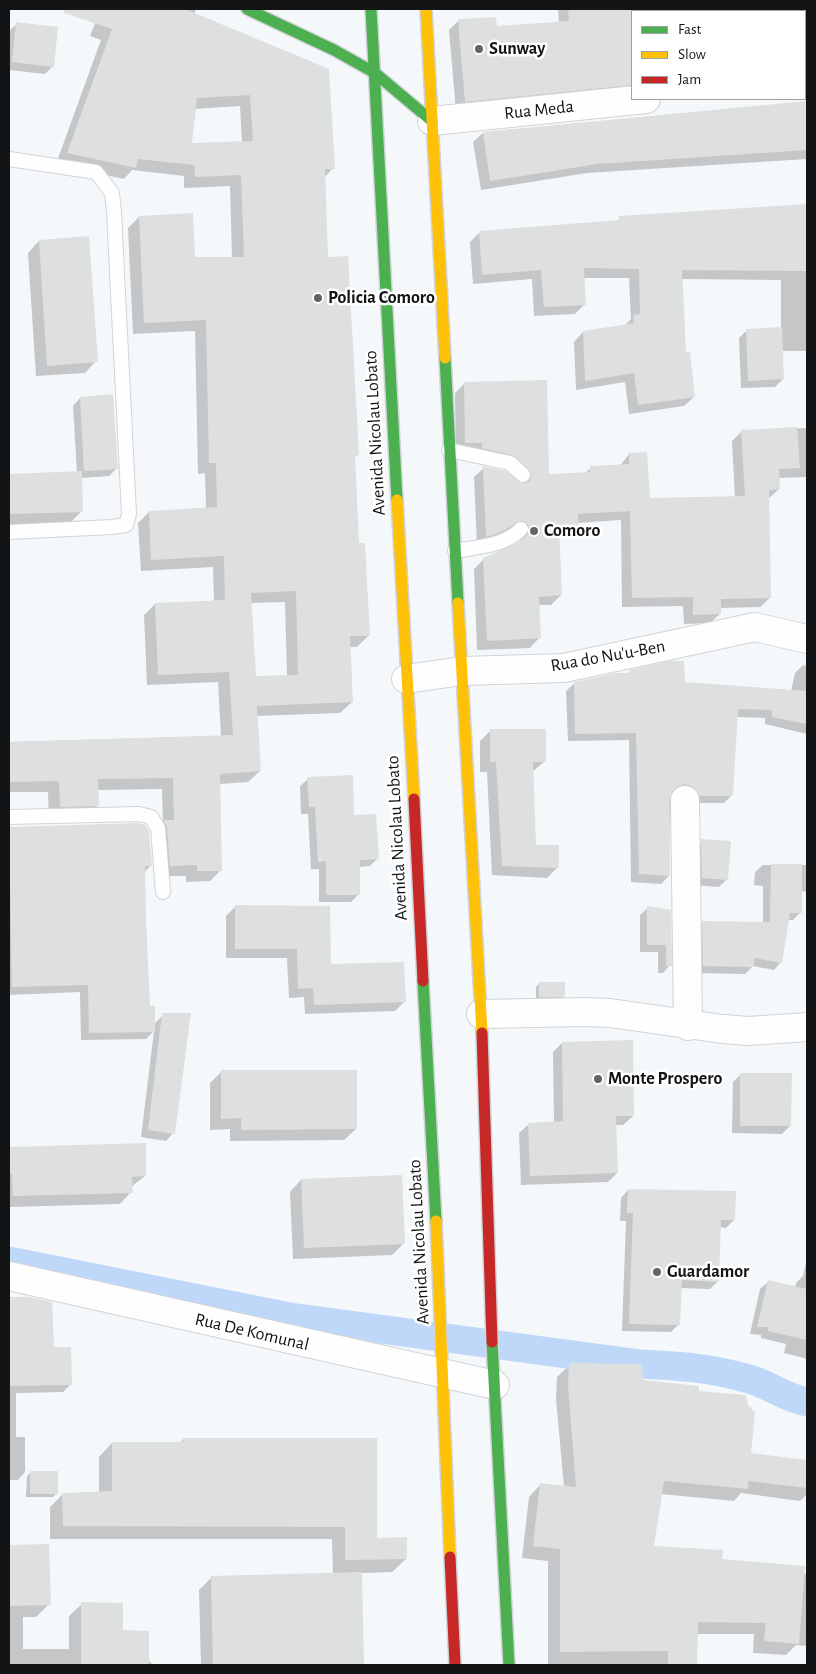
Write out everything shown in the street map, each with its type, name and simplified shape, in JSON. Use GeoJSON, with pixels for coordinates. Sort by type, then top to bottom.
{"type":"FeatureCollection","features":[{"type":"Feature","properties":{"kind":"main road"},"geometry":{"type":"LineString","coordinates":[[247,9],[334,50],[374,73],[432,121]]}},
{"type":"Feature","properties":{"kind":"main road","name":"Avenida Nicolau Lobato"},"geometry":{"type":"LineString","coordinates":[[371,9],[441,1310],[441,1367],[455,1665]]}},
{"type":"Feature","properties":{"kind":"main road"},"geometry":{"type":"LineString","coordinates":[[426,9],[481,1014],[491,1313],[510,1665]]}},
{"type":"Feature","properties":{"kind":"street","name":"Rua Meda"},"geometry":{"type":"LineString","coordinates":[[432,121],[636,100]]}},
{"type":"Feature","properties":{"kind":"street","name":"Rua do Nu'u-Ben"},"geometry":{"type":"LineString","coordinates":[[406,679],[462,671],[564,668],[755,627],[807,639]]}},
{"type":"Feature","properties":{"kind":"street"},"geometry":{"type":"LineString","coordinates":[[686,800],[688,1026]]}},
{"type":"Feature","properties":{"kind":"street"},"geometry":{"type":"LineString","coordinates":[[481,1014],[610,1013],[688,1026],[749,1031],[807,1028]]}},
{"type":"Feature","properties":{"kind":"street","name":"Rua De Komunal"},"geometry":{"type":"LineString","coordinates":[[9,1276],[441,1367],[495,1385]]}},
{"type":"Feature","properties":{"kind":"lane"},"geometry":{"type":"LineString","coordinates":[[9,159],[96,172],[112,193],[129,514],[126,525],[9,532]]}},
{"type":"Feature","properties":{"kind":"lane"},"geometry":{"type":"LineString","coordinates":[[449,450],[510,463],[523,475]]}},
{"type":"Feature","properties":{"kind":"lane"},"geometry":{"type":"LineString","coordinates":[[455,551],[505,540],[514,536],[521,529]]}},
{"type":"Feature","properties":{"kind":"lane"},"geometry":{"type":"LineString","coordinates":[[9,818],[139,814],[151,817],[158,828],[163,892]]}},
{"type":"Feature","properties":{"kind":"building"},"geometry":{"type":"Polygon","coordinates":[[[64,9],[185,9],[329,69],[335,169],[325,169],[328,257],[348,256],[359,455],[355,455],[359,543],[365,543],[370,636],[350,636],[353,702],[257,706],[261,771],[220,774],[222,871],[197,871],[197,865],[170,866],[167,827],[163,820],[174,820],[173,778],[98,779],[99,806],[60,807],[59,781],[9,782],[9,742],[233,735],[229,672],[158,675],[155,603],[225,600],[224,556],[151,560],[149,511],[217,507],[216,463],[209,463],[206,320],[144,323],[139,216],[193,213],[195,257],[244,257],[241,175],[195,177],[194,165],[138,159],[136,168],[67,153],[112,29],[64,13],[64,9]],[[250,95],[197,98],[192,143],[253,141],[250,95]],[[296,591],[251,593],[256,676],[298,675],[296,591]]]}},
{"type":"Feature","properties":{"kind":"building"},"geometry":{"type":"Polygon","coordinates":[[[568,9],[632,9],[631,85],[465,102],[458,19],[496,17],[497,26],[569,21],[568,9]]]}},
{"type":"Feature","properties":{"kind":"building"},"geometry":{"type":"Polygon","coordinates":[[[16,22],[58,27],[54,67],[12,62],[16,22]]]}},
{"type":"Feature","properties":{"kind":"building"},"geometry":{"type":"Polygon","coordinates":[[[807,101],[807,150],[597,164],[490,181],[483,132],[807,101]]]}},
{"type":"Feature","properties":{"kind":"building"},"geometry":{"type":"Polygon","coordinates":[[[807,204],[807,271],[682,270],[686,352],[690,352],[695,397],[638,405],[634,373],[585,381],[583,331],[634,323],[633,315],[640,314],[639,269],[584,268],[586,305],[544,307],[541,270],[482,275],[479,231],[619,220],[619,216],[807,204]]]}},
{"type":"Feature","properties":{"kind":"building"},"geometry":{"type":"Polygon","coordinates":[[[89,236],[98,362],[47,366],[39,240],[89,236]]]}},
{"type":"Feature","properties":{"kind":"building"},"geometry":{"type":"Polygon","coordinates":[[[782,327],[784,379],[748,381],[746,329],[782,327]]]}},
{"type":"Feature","properties":{"kind":"building"},"geometry":{"type":"Polygon","coordinates":[[[547,380],[549,474],[590,472],[590,466],[629,464],[629,453],[647,452],[650,498],[745,496],[741,430],[797,427],[800,468],[779,469],[780,489],[769,490],[771,598],[721,599],[721,614],[693,615],[693,597],[632,598],[630,511],[578,514],[579,527],[559,527],[562,595],[539,597],[541,638],[487,641],[483,558],[519,542],[527,535],[530,528],[524,521],[519,521],[503,531],[486,537],[483,466],[506,471],[522,484],[530,481],[531,473],[512,455],[482,448],[482,443],[465,443],[464,382],[547,380]]]}},
{"type":"Feature","properties":{"kind":"building"},"geometry":{"type":"Polygon","coordinates":[[[113,394],[118,469],[84,471],[80,397],[113,394]]]}},
{"type":"Feature","properties":{"kind":"building"},"geometry":{"type":"Polygon","coordinates":[[[82,471],[83,512],[9,514],[9,474],[82,471]]]}},
{"type":"Feature","properties":{"kind":"building"},"geometry":{"type":"Polygon","coordinates":[[[669,661],[684,661],[685,682],[807,691],[807,724],[772,717],[772,710],[738,709],[733,796],[700,796],[692,786],[684,784],[677,787],[671,793],[669,800],[670,876],[639,874],[636,733],[575,734],[574,682],[616,673],[629,673],[629,670],[669,661]]]}},
{"type":"Feature","properties":{"kind":"building"},"geometry":{"type":"Polygon","coordinates":[[[490,729],[546,729],[546,762],[533,762],[536,845],[559,845],[559,868],[502,866],[496,762],[490,762],[490,729]]]}},
{"type":"Feature","properties":{"kind":"building"},"geometry":{"type":"Polygon","coordinates":[[[353,775],[354,815],[376,814],[379,859],[360,860],[360,895],[326,895],[326,861],[318,862],[315,807],[309,807],[307,777],[353,775]]]}},
{"type":"Feature","properties":{"kind":"building"},"geometry":{"type":"Polygon","coordinates":[[[138,823],[145,825],[149,831],[152,866],[145,866],[146,922],[150,1006],[155,1006],[155,1032],[89,1033],[88,985],[12,987],[9,827],[138,823]]]}},
{"type":"Feature","properties":{"kind":"building"},"geometry":{"type":"Polygon","coordinates":[[[701,839],[731,841],[728,880],[702,878],[701,839]]]}},
{"type":"Feature","properties":{"kind":"building"},"geometry":{"type":"Polygon","coordinates":[[[771,864],[802,864],[802,913],[790,913],[782,963],[754,958],[754,967],[703,966],[702,921],[770,922],[771,864]]]}},
{"type":"Feature","properties":{"kind":"building"},"geometry":{"type":"Polygon","coordinates":[[[235,905],[330,906],[331,964],[404,962],[406,1002],[314,1005],[313,988],[298,989],[297,949],[235,949],[235,905]]]}},
{"type":"Feature","properties":{"kind":"building"},"geometry":{"type":"Polygon","coordinates":[[[647,906],[671,910],[672,966],[666,966],[666,945],[647,945],[647,906]]]}},
{"type":"Feature","properties":{"kind":"building"},"geometry":{"type":"Polygon","coordinates":[[[539,982],[565,982],[565,997],[539,997],[539,982]]]}},
{"type":"Feature","properties":{"kind":"building"},"geometry":{"type":"Polygon","coordinates":[[[162,1013],[191,1013],[175,1134],[148,1130],[162,1013]]]}},
{"type":"Feature","properties":{"kind":"building"},"geometry":{"type":"Polygon","coordinates":[[[633,1040],[634,1116],[616,1116],[618,1173],[530,1176],[528,1123],[563,1121],[562,1042],[633,1040]]]}},
{"type":"Feature","properties":{"kind":"building"},"geometry":{"type":"Polygon","coordinates":[[[221,1070],[357,1070],[357,1129],[241,1130],[241,1118],[221,1119],[221,1070]]]}},
{"type":"Feature","properties":{"kind":"building"},"geometry":{"type":"Polygon","coordinates":[[[740,1073],[792,1073],[791,1126],[740,1126],[740,1073]]]}},
{"type":"Feature","properties":{"kind":"building"},"geometry":{"type":"Polygon","coordinates":[[[146,1143],[146,1176],[132,1177],[133,1193],[13,1196],[12,1174],[9,1174],[9,1147],[146,1143]]]}},
{"type":"Feature","properties":{"kind":"building"},"geometry":{"type":"Polygon","coordinates":[[[402,1175],[405,1244],[304,1248],[301,1179],[402,1175]]]}},
{"type":"Feature","properties":{"kind":"building"},"geometry":{"type":"Polygon","coordinates":[[[628,1189],[736,1191],[735,1220],[721,1220],[719,1282],[682,1280],[680,1325],[629,1324],[633,1213],[627,1213],[628,1189]]]}},
{"type":"Feature","properties":{"kind":"building"},"geometry":{"type":"Polygon","coordinates":[[[768,1280],[807,1289],[807,1340],[768,1331],[768,1327],[757,1327],[768,1280]]]}},
{"type":"Feature","properties":{"kind":"building"},"geometry":{"type":"Polygon","coordinates":[[[9,1297],[29,1297],[52,1302],[54,1347],[71,1347],[72,1385],[9,1386],[9,1297]]]}},
{"type":"Feature","properties":{"kind":"building"},"geometry":{"type":"Polygon","coordinates":[[[569,1363],[641,1364],[644,1380],[699,1386],[699,1391],[746,1395],[748,1405],[755,1412],[751,1453],[807,1460],[807,1488],[748,1481],[748,1489],[664,1481],[654,1546],[723,1550],[722,1559],[805,1566],[799,1644],[764,1641],[766,1623],[698,1622],[697,1665],[668,1665],[668,1651],[560,1652],[560,1549],[533,1546],[540,1483],[576,1487],[568,1386],[569,1363]]]}},
{"type":"Feature","properties":{"kind":"building"},"geometry":{"type":"Polygon","coordinates":[[[183,1438],[377,1438],[377,1538],[407,1537],[407,1559],[345,1560],[345,1527],[63,1526],[62,1493],[112,1491],[112,1442],[183,1442],[183,1438]]]}},
{"type":"Feature","properties":{"kind":"building"},"geometry":{"type":"Polygon","coordinates":[[[30,1471],[58,1471],[58,1494],[30,1494],[30,1471]]]}},
{"type":"Feature","properties":{"kind":"building"},"geometry":{"type":"Polygon","coordinates":[[[49,1544],[51,1605],[9,1606],[9,1545],[49,1544]]]}},
{"type":"Feature","properties":{"kind":"building"},"geometry":{"type":"Polygon","coordinates":[[[362,1572],[364,1665],[213,1665],[211,1576],[362,1572]]]}},
{"type":"Feature","properties":{"kind":"building"},"geometry":{"type":"Polygon","coordinates":[[[81,1602],[123,1603],[123,1630],[149,1631],[149,1665],[81,1665],[81,1602]]]}},
{"type":"Feature","properties":{"kind":"waterway"},"geometry":{"type":"LineString","coordinates":[[9,1261],[290,1317],[641,1364],[709,1370],[749,1379],[792,1398],[807,1402]]}},
{"type":"Feature","properties":{"kind":"traffic: fast"},"geometry":{"type":"LineString","coordinates":[[247,9],[334,50],[375,73],[432,121]]}},
{"type":"Feature","properties":{"kind":"traffic: fast"},"geometry":{"type":"LineString","coordinates":[[371,9],[397,500]]}},
{"type":"Feature","properties":{"kind":"traffic: fast"},"geometry":{"type":"LineString","coordinates":[[445,358],[458,603]]}},
{"type":"Feature","properties":{"kind":"traffic: fast"},"geometry":{"type":"LineString","coordinates":[[423,981],[436,1221]]}},
{"type":"Feature","properties":{"kind":"traffic: fast"},"geometry":{"type":"LineString","coordinates":[[492,1342],[509,1665]]}},
{"type":"Feature","properties":{"kind":"traffic: slow"},"geometry":{"type":"LineString","coordinates":[[426,9],[445,358]]}},
{"type":"Feature","properties":{"kind":"traffic: slow"},"geometry":{"type":"LineString","coordinates":[[397,500],[414,799]]}},
{"type":"Feature","properties":{"kind":"traffic: slow"},"geometry":{"type":"LineString","coordinates":[[458,603],[482,1033]]}},
{"type":"Feature","properties":{"kind":"traffic: slow"},"geometry":{"type":"LineString","coordinates":[[436,1221],[450,1557]]}},
{"type":"Feature","properties":{"kind":"traffic: jam"},"geometry":{"type":"LineString","coordinates":[[414,799],[423,981]]}},
{"type":"Feature","properties":{"kind":"traffic: jam"},"geometry":{"type":"LineString","coordinates":[[482,1033],[492,1342]]}},
{"type":"Feature","properties":{"kind":"traffic: jam"},"geometry":{"type":"LineString","coordinates":[[450,1557],[455,1665]]}},
{"type":"Feature","properties":{"kind":"place","name":"Sunway"},"geometry":{"type":"Point","coordinates":[479,49]}},
{"type":"Feature","properties":{"kind":"place","name":"Policia Comoro"},"geometry":{"type":"Point","coordinates":[318,298]}},
{"type":"Feature","properties":{"kind":"place","name":"Comoro"},"geometry":{"type":"Point","coordinates":[534,531]}},
{"type":"Feature","properties":{"kind":"place","name":"Monte Prospero"},"geometry":{"type":"Point","coordinates":[598,1079]}},
{"type":"Feature","properties":{"kind":"place","name":"Guardamor"},"geometry":{"type":"Point","coordinates":[657,1272]}}]}
